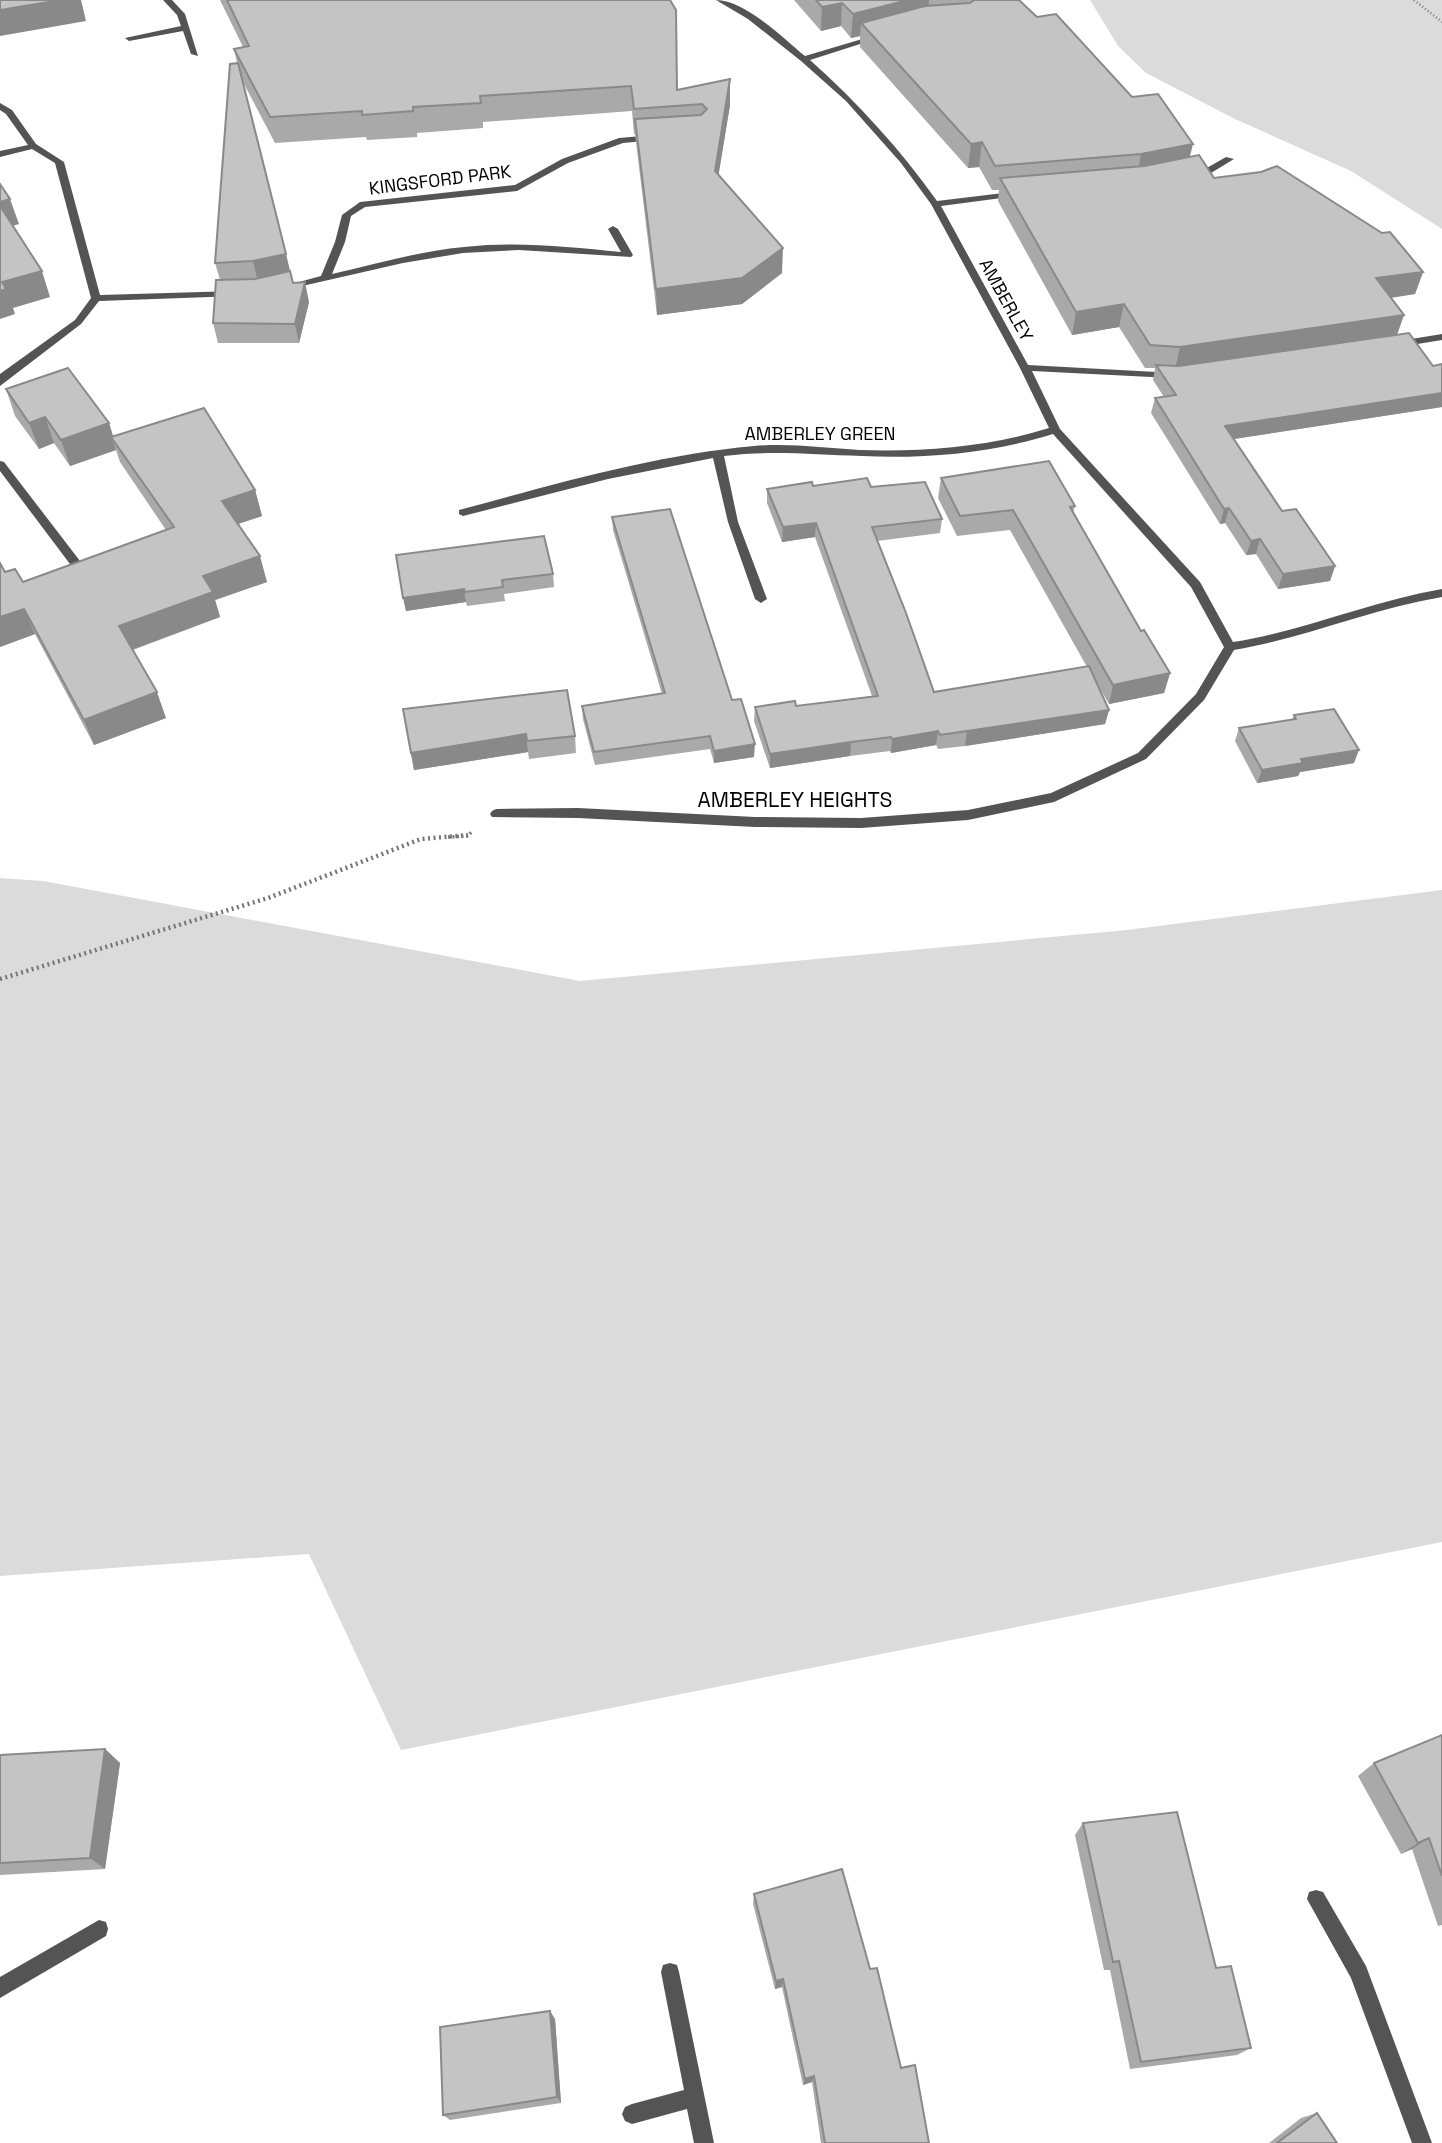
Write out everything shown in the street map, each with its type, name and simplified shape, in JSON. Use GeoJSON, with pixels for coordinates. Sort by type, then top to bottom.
{"type":"FeatureCollection","features":[{"type":"Feature","properties":{"kind":"street"},"geometry":{"type":"LineString","coordinates":[[167,0],[181,14],[195,54]]}},
{"type":"Feature","properties":{"kind":"street","name":"AMBERLEY"},"geometry":{"type":"LineString","coordinates":[[720,0],[751,17],[804,59],[849,99],[904,161],[935,204],[1026,368],[1055,430],[1196,585],[1230,647]]}},
{"type":"Feature","properties":{"kind":"street"},"geometry":{"type":"LineString","coordinates":[[129,38],[186,27]]}},
{"type":"Feature","properties":{"kind":"street"},"geometry":{"type":"LineString","coordinates":[[804,59],[882,34]]}},
{"type":"Feature","properties":{"kind":"street"},"geometry":{"type":"LineString","coordinates":[[0,106],[9,112],[33,146],[59,162],[96,298]]}},
{"type":"Feature","properties":{"kind":"street","name":"KINGSFORD PARK"},"geometry":{"type":"LineString","coordinates":[[325,278],[340,242],[347,215],[363,204],[517,188],[565,160],[622,140],[662,137]]}},
{"type":"Feature","properties":{"kind":"street"},"geometry":{"type":"LineString","coordinates":[[0,154],[33,146]]}},
{"type":"Feature","properties":{"kind":"street"},"geometry":{"type":"LineString","coordinates":[[1181,176],[1208,171],[1229,159]]}},
{"type":"Feature","properties":{"kind":"street"},"geometry":{"type":"LineString","coordinates":[[935,204],[1028,192]]}},
{"type":"Feature","properties":{"kind":"street"},"geometry":{"type":"LineString","coordinates":[[272,290],[402,261],[481,248],[533,248],[628,254],[613,229]]}},
{"type":"Feature","properties":{"kind":"street"},"geometry":{"type":"LineString","coordinates":[[96,298],[247,293]]}},
{"type":"Feature","properties":{"kind":"street"},"geometry":{"type":"LineString","coordinates":[[0,383],[4,376],[78,322],[96,298]]}},
{"type":"Feature","properties":{"kind":"street"},"geometry":{"type":"LineString","coordinates":[[1392,345],[1442,337]]}},
{"type":"Feature","properties":{"kind":"street"},"geometry":{"type":"LineString","coordinates":[[1026,368],[1186,374]]}},
{"type":"Feature","properties":{"kind":"street","name":"AMBERLEY GREEN"},"geometry":{"type":"LineString","coordinates":[[463,512],[654,464],[718,454],[806,448],[862,453],[950,449],[1026,441],[1055,430]]}},
{"type":"Feature","properties":{"kind":"street"},"geometry":{"type":"LineString","coordinates":[[718,454],[733,522],[761,599]]}},
{"type":"Feature","properties":{"kind":"street"},"geometry":{"type":"LineString","coordinates":[[0,464],[40,513],[88,580]]}},
{"type":"Feature","properties":{"kind":"street"},"geometry":{"type":"LineString","coordinates":[[1230,647],[1264,641],[1411,597],[1442,593]]}},
{"type":"Feature","properties":{"kind":"street","name":"AMBERLEY HEIGHTS"},"geometry":{"type":"LineString","coordinates":[[496,814],[578,813],[755,822],[861,823],[968,815],[1054,797],[1142,756],[1200,698],[1230,647]]}},
{"type":"Feature","properties":{"kind":"street"},"geometry":{"type":"LineString","coordinates":[[1316,1899],[1359,1973],[1422,2143]]}},
{"type":"Feature","properties":{"kind":"street"},"geometry":{"type":"LineString","coordinates":[[0,1988],[99,1929]]}},
{"type":"Feature","properties":{"kind":"street"},"geometry":{"type":"LineString","coordinates":[[670,1972],[704,2143]]}},
{"type":"Feature","properties":{"kind":"street"},"geometry":{"type":"LineString","coordinates":[[632,2114],[695,2097]]}},
{"type":"Feature","properties":{"kind":"path"},"geometry":{"type":"LineString","coordinates":[[1414,0],[1442,22]]}},
{"type":"Feature","properties":{"kind":"path"},"geometry":{"type":"LineString","coordinates":[[0,979],[268,898],[421,839],[467,836],[496,814]]}},
{"type":"Feature","properties":{"kind":"shaded area"},"geometry":{"type":"Polygon","coordinates":[[[1090,0],[1442,0],[1442,229],[1351,171],[1235,119],[1146,73],[1118,46],[1090,0]]]}},
{"type":"Feature","properties":{"kind":"shaded area"},"geometry":{"type":"Polygon","coordinates":[[[0,878],[43,881],[580,981],[1127,930],[1442,890],[1442,1542],[401,1750],[309,1554],[0,1576],[0,878]]]}},
{"type":"Feature","properties":{"kind":"building"},"geometry":{"type":"Polygon","coordinates":[[[0,0],[61,0],[0,10],[0,0]]]}},
{"type":"Feature","properties":{"kind":"building"},"geometry":{"type":"Polygon","coordinates":[[[227,0],[670,0],[676,10],[677,90],[730,79],[715,171],[783,248],[742,278],[656,289],[635,119],[701,115],[707,109],[702,104],[634,109],[631,86],[480,96],[481,103],[413,107],[413,111],[362,115],[362,111],[270,117],[234,49],[249,46],[227,0]]]}},
{"type":"Feature","properties":{"kind":"building"},"geometry":{"type":"Polygon","coordinates":[[[816,0],[908,0],[853,14],[842,3],[822,7],[816,0]]]}},
{"type":"Feature","properties":{"kind":"building"},"geometry":{"type":"Polygon","coordinates":[[[974,0],[1019,0],[1037,17],[1056,14],[1132,97],[1158,94],[1193,144],[1141,154],[995,166],[982,142],[971,144],[861,23],[925,6],[970,3],[974,0]]]}},
{"type":"Feature","properties":{"kind":"building"},"geometry":{"type":"Polygon","coordinates":[[[238,63],[286,254],[253,261],[215,263],[230,64],[238,63]]]}},
{"type":"Feature","properties":{"kind":"building"},"geometry":{"type":"Polygon","coordinates":[[[1199,155],[1214,178],[1261,172],[1277,166],[1382,233],[1390,232],[1423,272],[1376,278],[1404,315],[1180,347],[1150,345],[1124,304],[1076,312],[1000,178],[1144,166],[1199,155]]]}},
{"type":"Feature","properties":{"kind":"building"},"geometry":{"type":"Polygon","coordinates":[[[0,184],[10,199],[0,202],[0,184]]]}},
{"type":"Feature","properties":{"kind":"building"},"geometry":{"type":"Polygon","coordinates":[[[0,206],[42,271],[2,282],[6,289],[0,291],[0,206]]]}},
{"type":"Feature","properties":{"kind":"building"},"geometry":{"type":"Polygon","coordinates":[[[290,271],[293,283],[305,282],[295,324],[213,323],[216,280],[255,279],[290,271]]]}},
{"type":"Feature","properties":{"kind":"building"},"geometry":{"type":"Polygon","coordinates":[[[1409,333],[1433,366],[1442,364],[1442,393],[1225,426],[1282,511],[1296,509],[1335,566],[1283,574],[1260,539],[1251,541],[1229,508],[1224,509],[1155,398],[1176,395],[1156,365],[1179,366],[1409,333]]]}},
{"type":"Feature","properties":{"kind":"building"},"geometry":{"type":"Polygon","coordinates":[[[68,368],[109,423],[61,440],[45,417],[29,423],[6,389],[68,368]]]}},
{"type":"Feature","properties":{"kind":"building"},"geometry":{"type":"Polygon","coordinates":[[[204,408],[255,490],[222,501],[260,556],[203,576],[213,592],[119,626],[157,692],[84,720],[24,609],[0,617],[0,563],[5,572],[15,569],[23,582],[174,527],[111,437],[204,408]]]}},
{"type":"Feature","properties":{"kind":"building"},"geometry":{"type":"Polygon","coordinates":[[[1049,461],[1075,506],[1070,507],[1141,631],[1144,630],[1170,673],[1113,685],[1013,510],[960,516],[941,478],[1049,461]]]}},
{"type":"Feature","properties":{"kind":"building"},"geometry":{"type":"Polygon","coordinates":[[[867,478],[871,487],[925,482],[942,519],[872,527],[934,692],[1089,666],[1109,710],[940,735],[938,731],[770,754],[755,707],[795,701],[796,706],[878,696],[816,523],[783,527],[767,489],[867,478]]]}},
{"type":"Feature","properties":{"kind":"building"},"geometry":{"type":"Polygon","coordinates":[[[670,509],[732,700],[741,699],[755,744],[714,751],[710,736],[594,752],[582,706],[665,693],[612,517],[670,509]]]}},
{"type":"Feature","properties":{"kind":"building"},"geometry":{"type":"Polygon","coordinates":[[[544,536],[553,574],[502,580],[503,587],[465,592],[464,589],[403,598],[396,555],[544,536]]]}},
{"type":"Feature","properties":{"kind":"building"},"geometry":{"type":"Polygon","coordinates":[[[567,690],[575,736],[527,741],[526,734],[411,753],[403,709],[567,690]]]}},
{"type":"Feature","properties":{"kind":"building"},"geometry":{"type":"Polygon","coordinates":[[[1334,709],[1359,750],[1301,759],[1303,763],[1262,770],[1239,728],[1296,719],[1294,715],[1334,709]]]}},
{"type":"Feature","properties":{"kind":"building"},"geometry":{"type":"Polygon","coordinates":[[[1442,1735],[1442,1876],[1429,1838],[1418,1843],[1374,1763],[1442,1735]]]}},
{"type":"Feature","properties":{"kind":"building"},"geometry":{"type":"Polygon","coordinates":[[[105,1749],[90,1858],[0,1863],[0,1755],[105,1749]]]}},
{"type":"Feature","properties":{"kind":"building"},"geometry":{"type":"Polygon","coordinates":[[[1177,1812],[1216,1968],[1231,1966],[1251,2048],[1141,2062],[1119,1961],[1113,1962],[1083,1823],[1177,1812]]]}},
{"type":"Feature","properties":{"kind":"building"},"geometry":{"type":"Polygon","coordinates":[[[842,1869],[870,1969],[877,1968],[901,2068],[915,2065],[929,2143],[825,2143],[814,2076],[805,2079],[783,1979],[776,1981],[754,1894],[842,1869]]]}},
{"type":"Feature","properties":{"kind":"building"},"geometry":{"type":"Polygon","coordinates":[[[550,2011],[557,2097],[443,2115],[440,2027],[550,2011]]]}},
{"type":"Feature","properties":{"kind":"building"},"geometry":{"type":"Polygon","coordinates":[[[1317,2113],[1337,2143],[1277,2143],[1317,2113]]]}}]}
